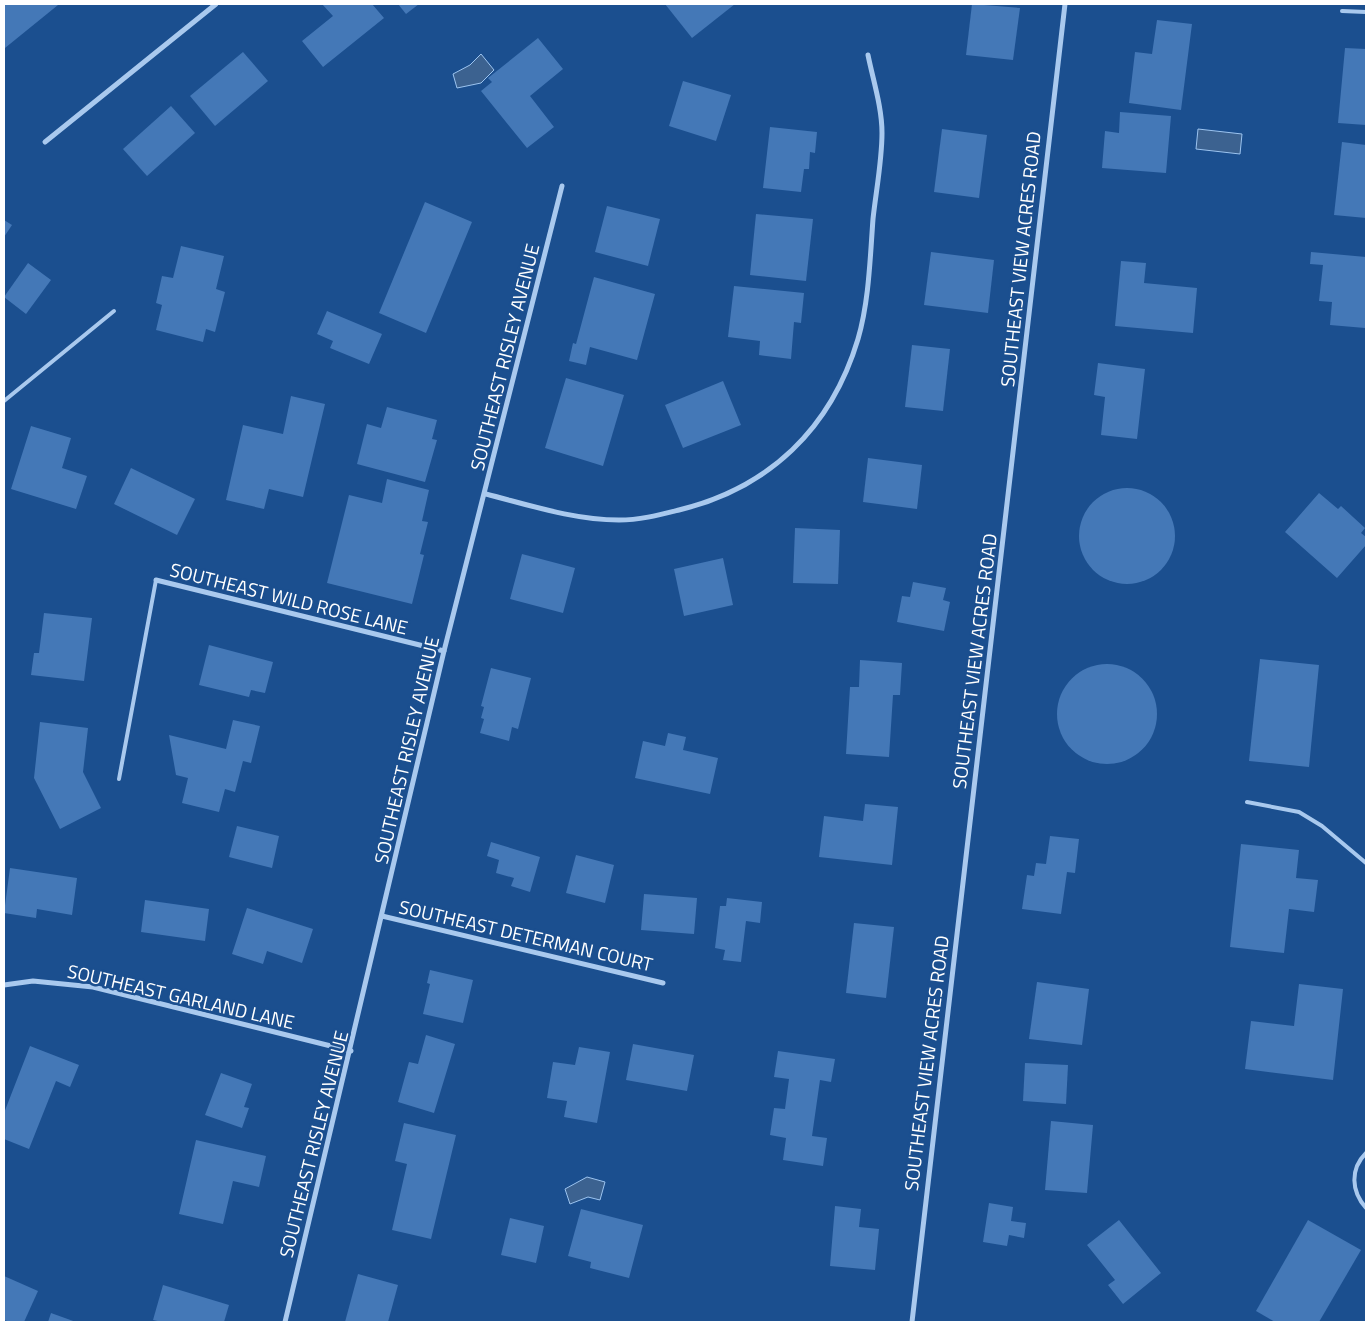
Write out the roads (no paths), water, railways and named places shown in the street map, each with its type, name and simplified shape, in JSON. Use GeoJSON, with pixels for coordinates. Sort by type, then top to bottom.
{"type":"FeatureCollection","features":[{"type":"Feature","properties":{"kind":"street"},"geometry":{"type":"LineString","coordinates":[[45,142],[216,4]]}},
{"type":"Feature","properties":{"kind":"street","name":"SOUTHEAST VIEW ACRES ROAD"},"geometry":{"type":"LineString","coordinates":[[912,1322],[1065,4]]}},
{"type":"Feature","properties":{"kind":"street"},"geometry":{"type":"LineString","coordinates":[[486,494],[588,518],[620,520],[652,517],[710,503],[753,482],[789,455],[826,413],[844,378],[858,338],[866,292],[882,132],[868,54]]}},
{"type":"Feature","properties":{"kind":"street","name":"SOUTHEAST RISLEY AVENUE"},"geometry":{"type":"LineString","coordinates":[[285,1322],[351,1051],[444,651],[486,494],[562,186]]}},
{"type":"Feature","properties":{"kind":"street","name":"SOUTHEAST WILD ROSE LANE"},"geometry":{"type":"LineString","coordinates":[[156,580],[444,651]]}},
{"type":"Feature","properties":{"kind":"street","name":"SOUTHEAST DETERMAN COURT"},"geometry":{"type":"LineString","coordinates":[[382,916],[663,983]]}},
{"type":"Feature","properties":{"kind":"street","name":"SOUTHEAST GARLAND LANE"},"geometry":{"type":"LineString","coordinates":[[4,985],[33,981],[93,987],[351,1051]]}},
{"type":"Feature","properties":{"kind":"lane"},"geometry":{"type":"LineString","coordinates":[[1342,11],[1366,12]]}},
{"type":"Feature","properties":{"kind":"lane"},"geometry":{"type":"LineString","coordinates":[[4,401],[114,310]]}},
{"type":"Feature","properties":{"kind":"lane"},"geometry":{"type":"LineString","coordinates":[[119,779],[156,580]]}},
{"type":"Feature","properties":{"kind":"lane"},"geometry":{"type":"LineString","coordinates":[[1247,802],[1299,812],[1322,826],[1366,863]]}},
{"type":"Feature","properties":{"kind":"lane"},"geometry":{"type":"LineString","coordinates":[[1366,1152],[1361,1158],[1353,1176],[1359,1200],[1366,1208]]}},
{"type":"Feature","properties":{"kind":"water"},"geometry":{"type":"Polygon","coordinates":[[[481,54],[494,70],[481,83],[457,88],[453,74],[470,65],[481,54]]]}},
{"type":"Feature","properties":{"kind":"water"},"geometry":{"type":"Polygon","coordinates":[[[1198,129],[1242,134],[1240,154],[1196,149],[1198,129]]]}},
{"type":"Feature","properties":{"kind":"water"},"geometry":{"type":"Polygon","coordinates":[[[587,1177],[605,1182],[600,1200],[588,1197],[570,1204],[565,1189],[587,1177]]]}}]}
